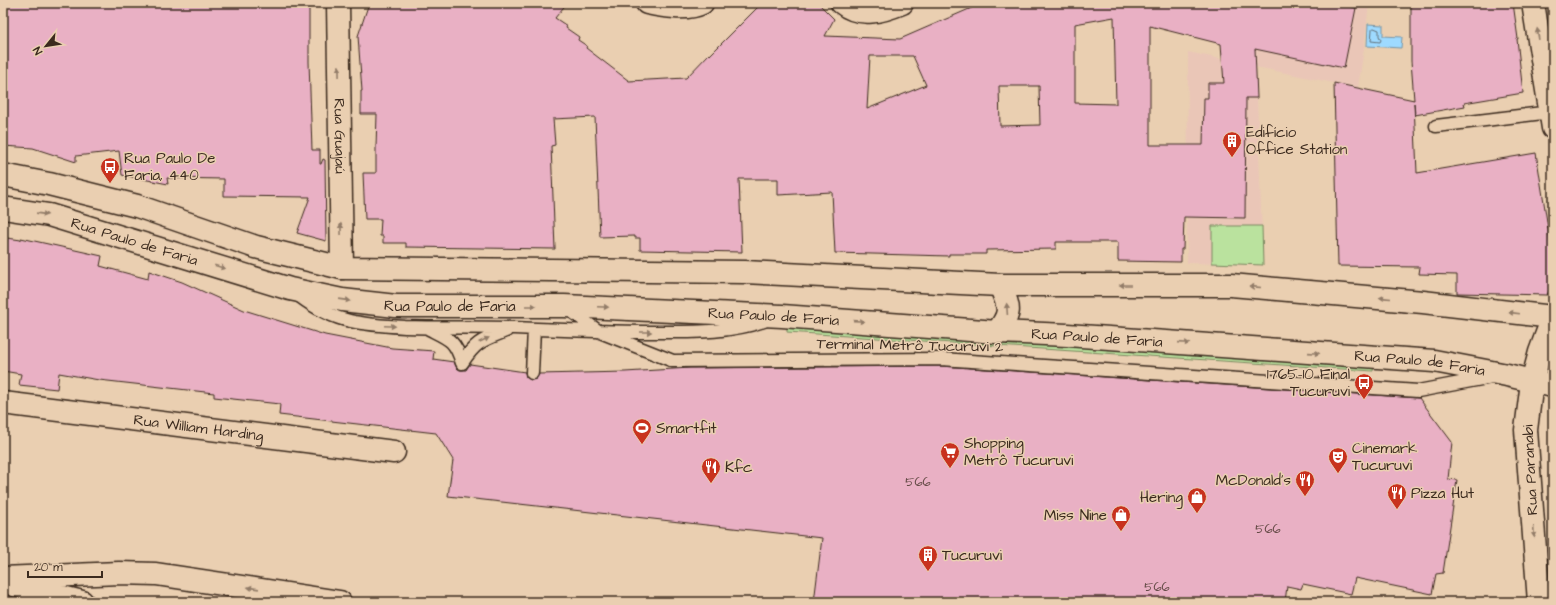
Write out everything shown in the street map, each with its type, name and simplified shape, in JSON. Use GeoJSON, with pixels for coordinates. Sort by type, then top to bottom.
{"type":"FeatureCollection","features":[{"type":"Feature","properties":{"kind":"street","name":"Rua Guajaú"},"geometry":{"type":"LineString","coordinates":[[338,3],[342,268]]}},
{"type":"Feature","properties":{"kind":"street"},"geometry":{"type":"LineString","coordinates":[[646,3],[671,7],[697,6],[702,3]]}},
{"type":"Feature","properties":{"kind":"street"},"geometry":{"type":"LineString","coordinates":[[842,3],[848,8],[867,12],[886,10],[902,3]]}},
{"type":"Feature","properties":{"kind":"street"},"geometry":{"type":"LineString","coordinates":[[1533,3],[1552,120]]}},
{"type":"Feature","properties":{"kind":"street","name":"Rua Paulo de Faria"},"geometry":{"type":"LineString","coordinates":[[3,175],[49,184],[137,206],[256,247],[342,268],[745,272],[1000,285],[1231,285],[1422,302],[1553,317]]}},
{"type":"Feature","properties":{"kind":"street","name":"Rua Paulo de Faria"},"geometry":{"type":"LineString","coordinates":[[3,208],[49,215],[290,289],[342,300],[396,306],[564,306],[782,316],[1434,361],[1507,375],[1543,384]]}},
{"type":"Feature","properties":{"kind":"street"},"geometry":{"type":"LineString","coordinates":[[997,332],[1008,315],[1008,305],[1000,285]]}},
{"type":"Feature","properties":{"kind":"street","name":"Rua Paranabi"},"geometry":{"type":"LineString","coordinates":[[1539,602],[1526,430],[1543,384],[1540,352],[1553,317]]}},
{"type":"Feature","properties":{"kind":"street","name":"Rua William Harding"},"geometry":{"type":"LineString","coordinates":[[3,404],[394,452]]}},
{"type":"Feature","properties":{"kind":"street"},"geometry":{"type":"LineString","coordinates":[[3,578],[119,573],[156,574],[282,598],[340,602]]}},
{"type":"Feature","properties":{"kind":"street"},"geometry":{"type":"LineString","coordinates":[[3,582],[82,602]]}},
{"type":"Feature","properties":{"kind":"lane"},"geometry":{"type":"LineString","coordinates":[[1436,126],[1552,120]]}},
{"type":"Feature","properties":{"kind":"lane"},"geometry":{"type":"LineString","coordinates":[[290,289],[314,307],[334,317],[352,322],[376,325],[426,328],[514,328],[600,332],[698,332],[746,327],[782,316]]}},
{"type":"Feature","properties":{"kind":"lane","name":"Terminal Metrô Tucuruvi 2"},"geometry":{"type":"LineString","coordinates":[[564,306],[600,332],[673,361],[941,359],[1418,391],[1507,375]]}},
{"type":"Feature","properties":{"kind":"lane"},"geometry":{"type":"LineString","coordinates":[[426,328],[444,336],[456,346],[462,363],[475,345],[488,338],[514,328]]}},
{"type":"Feature","properties":{"kind":"lane"},"geometry":{"type":"LineString","coordinates":[[532,373],[534,329]]}},
{"type":"Feature","properties":{"kind":"shaded area"},"geometry":{"type":"Polygon","coordinates":[[[1255,3],[1369,3],[1358,88],[1256,67],[1263,265],[1187,263],[1188,52],[1240,63],[1255,3]]]}},
{"type":"Feature","properties":{"kind":"green space"},"geometry":{"type":"Polygon","coordinates":[[[1212,226],[1262,226],[1263,265],[1212,263],[1212,226]]]}},
{"type":"Feature","properties":{"kind":"green space"},"geometry":{"type":"Polygon","coordinates":[[[787,321],[1375,359],[1373,371],[787,332],[787,321]]]}},
{"type":"Feature","properties":{"kind":"water"},"geometry":{"type":"Polygon","coordinates":[[[1368,24],[1383,25],[1383,36],[1402,37],[1401,48],[1367,46],[1368,24]]]}},
{"type":"Feature","properties":{"kind":"building"},"geometry":{"type":"Polygon","coordinates":[[[3,3],[309,3],[309,62],[312,150],[320,150],[320,164],[323,159],[325,160],[326,241],[297,233],[310,197],[224,196],[224,179],[167,178],[168,184],[122,175],[119,151],[76,156],[76,162],[33,148],[3,146],[3,3]]]}},
{"type":"Feature","properties":{"kind":"building"},"geometry":{"type":"Polygon","coordinates":[[[369,3],[567,3],[555,18],[579,37],[578,40],[587,46],[586,48],[629,81],[686,78],[762,3],[818,3],[834,19],[825,36],[900,39],[983,3],[1334,3],[1356,8],[1344,68],[1255,49],[1257,98],[1246,98],[1245,218],[1184,217],[1181,262],[1118,261],[1118,242],[1056,242],[1056,249],[986,250],[986,254],[949,254],[949,256],[835,253],[832,192],[778,195],[778,179],[739,179],[742,252],[640,250],[640,238],[635,238],[635,236],[600,237],[595,117],[553,119],[555,145],[551,146],[555,249],[406,247],[406,243],[383,243],[383,236],[380,236],[381,219],[365,219],[363,173],[376,173],[377,114],[361,114],[362,91],[358,36],[369,3]],[[1114,17],[1075,24],[1075,103],[1116,104],[1114,17]],[[1150,26],[1150,145],[1203,145],[1204,98],[1208,98],[1208,83],[1224,83],[1221,44],[1150,26]],[[870,56],[867,109],[926,85],[913,56],[870,56]],[[999,86],[1000,126],[1040,125],[1039,86],[999,86]]]}},
{"type":"Feature","properties":{"kind":"building"},"geometry":{"type":"Polygon","coordinates":[[[1411,3],[1513,3],[1523,93],[1464,103],[1465,106],[1415,115],[1414,103],[1417,173],[1536,153],[1553,259],[1553,284],[1547,295],[1457,293],[1457,275],[1419,274],[1420,267],[1338,266],[1334,83],[1414,100],[1411,61],[1411,3]]]}},
{"type":"Feature","properties":{"kind":"building","name":"Shopping Metrô Tucuruvi"},"geometry":{"type":"Polygon","coordinates":[[[7,238],[21,240],[21,238],[102,256],[100,266],[148,279],[149,271],[182,282],[244,310],[325,335],[392,348],[434,351],[433,359],[454,362],[460,370],[466,370],[470,364],[525,372],[526,377],[531,380],[536,379],[539,374],[625,372],[690,368],[941,366],[1419,398],[1452,442],[1448,479],[1457,480],[1443,573],[1436,574],[1432,594],[1355,578],[1351,594],[1303,584],[1301,589],[1287,586],[1285,602],[814,602],[822,538],[448,496],[453,460],[436,433],[279,415],[280,404],[214,397],[214,393],[99,380],[59,373],[57,389],[19,385],[21,374],[3,371],[3,274],[7,238]]]}},
{"type":"Feature","properties":{"kind":"place","name":"Edifício Office Station"},"geometry":{"type":"Point","coordinates":[1232,158]}},
{"type":"Feature","properties":{"kind":"place","name":"Rua Paulo De Faria, 440"},"geometry":{"type":"Point","coordinates":[110,184]}},
{"type":"Feature","properties":{"kind":"place","name":"1765-10 Final Tucuruvi"},"geometry":{"type":"Point","coordinates":[1364,400]}},
{"type":"Feature","properties":{"kind":"place","name":"Smartfit"},"geometry":{"type":"Point","coordinates":[642,445]}},
{"type":"Feature","properties":{"kind":"place","name":"Shopping Metrô Tucuruvi"},"geometry":{"type":"Point","coordinates":[950,469]}},
{"type":"Feature","properties":{"kind":"place","name":"Cinemark Tucuruvi"},"geometry":{"type":"Point","coordinates":[1338,474]}},
{"type":"Feature","properties":{"kind":"place","name":"Kfc"},"geometry":{"type":"Point","coordinates":[711,484]}},
{"type":"Feature","properties":{"kind":"place","name":"McDonald's"},"geometry":{"type":"Point","coordinates":[1305,497]}},
{"type":"Feature","properties":{"kind":"place","name":"Pizza Hut"},"geometry":{"type":"Point","coordinates":[1397,510]}},
{"type":"Feature","properties":{"kind":"place","name":"Hering"},"geometry":{"type":"Point","coordinates":[1197,514]}},
{"type":"Feature","properties":{"kind":"place","name":"Miss Nine"},"geometry":{"type":"Point","coordinates":[1121,532]}},
{"type":"Feature","properties":{"kind":"place","name":"Tucuruvi"},"geometry":{"type":"Point","coordinates":[928,572]}}]}
